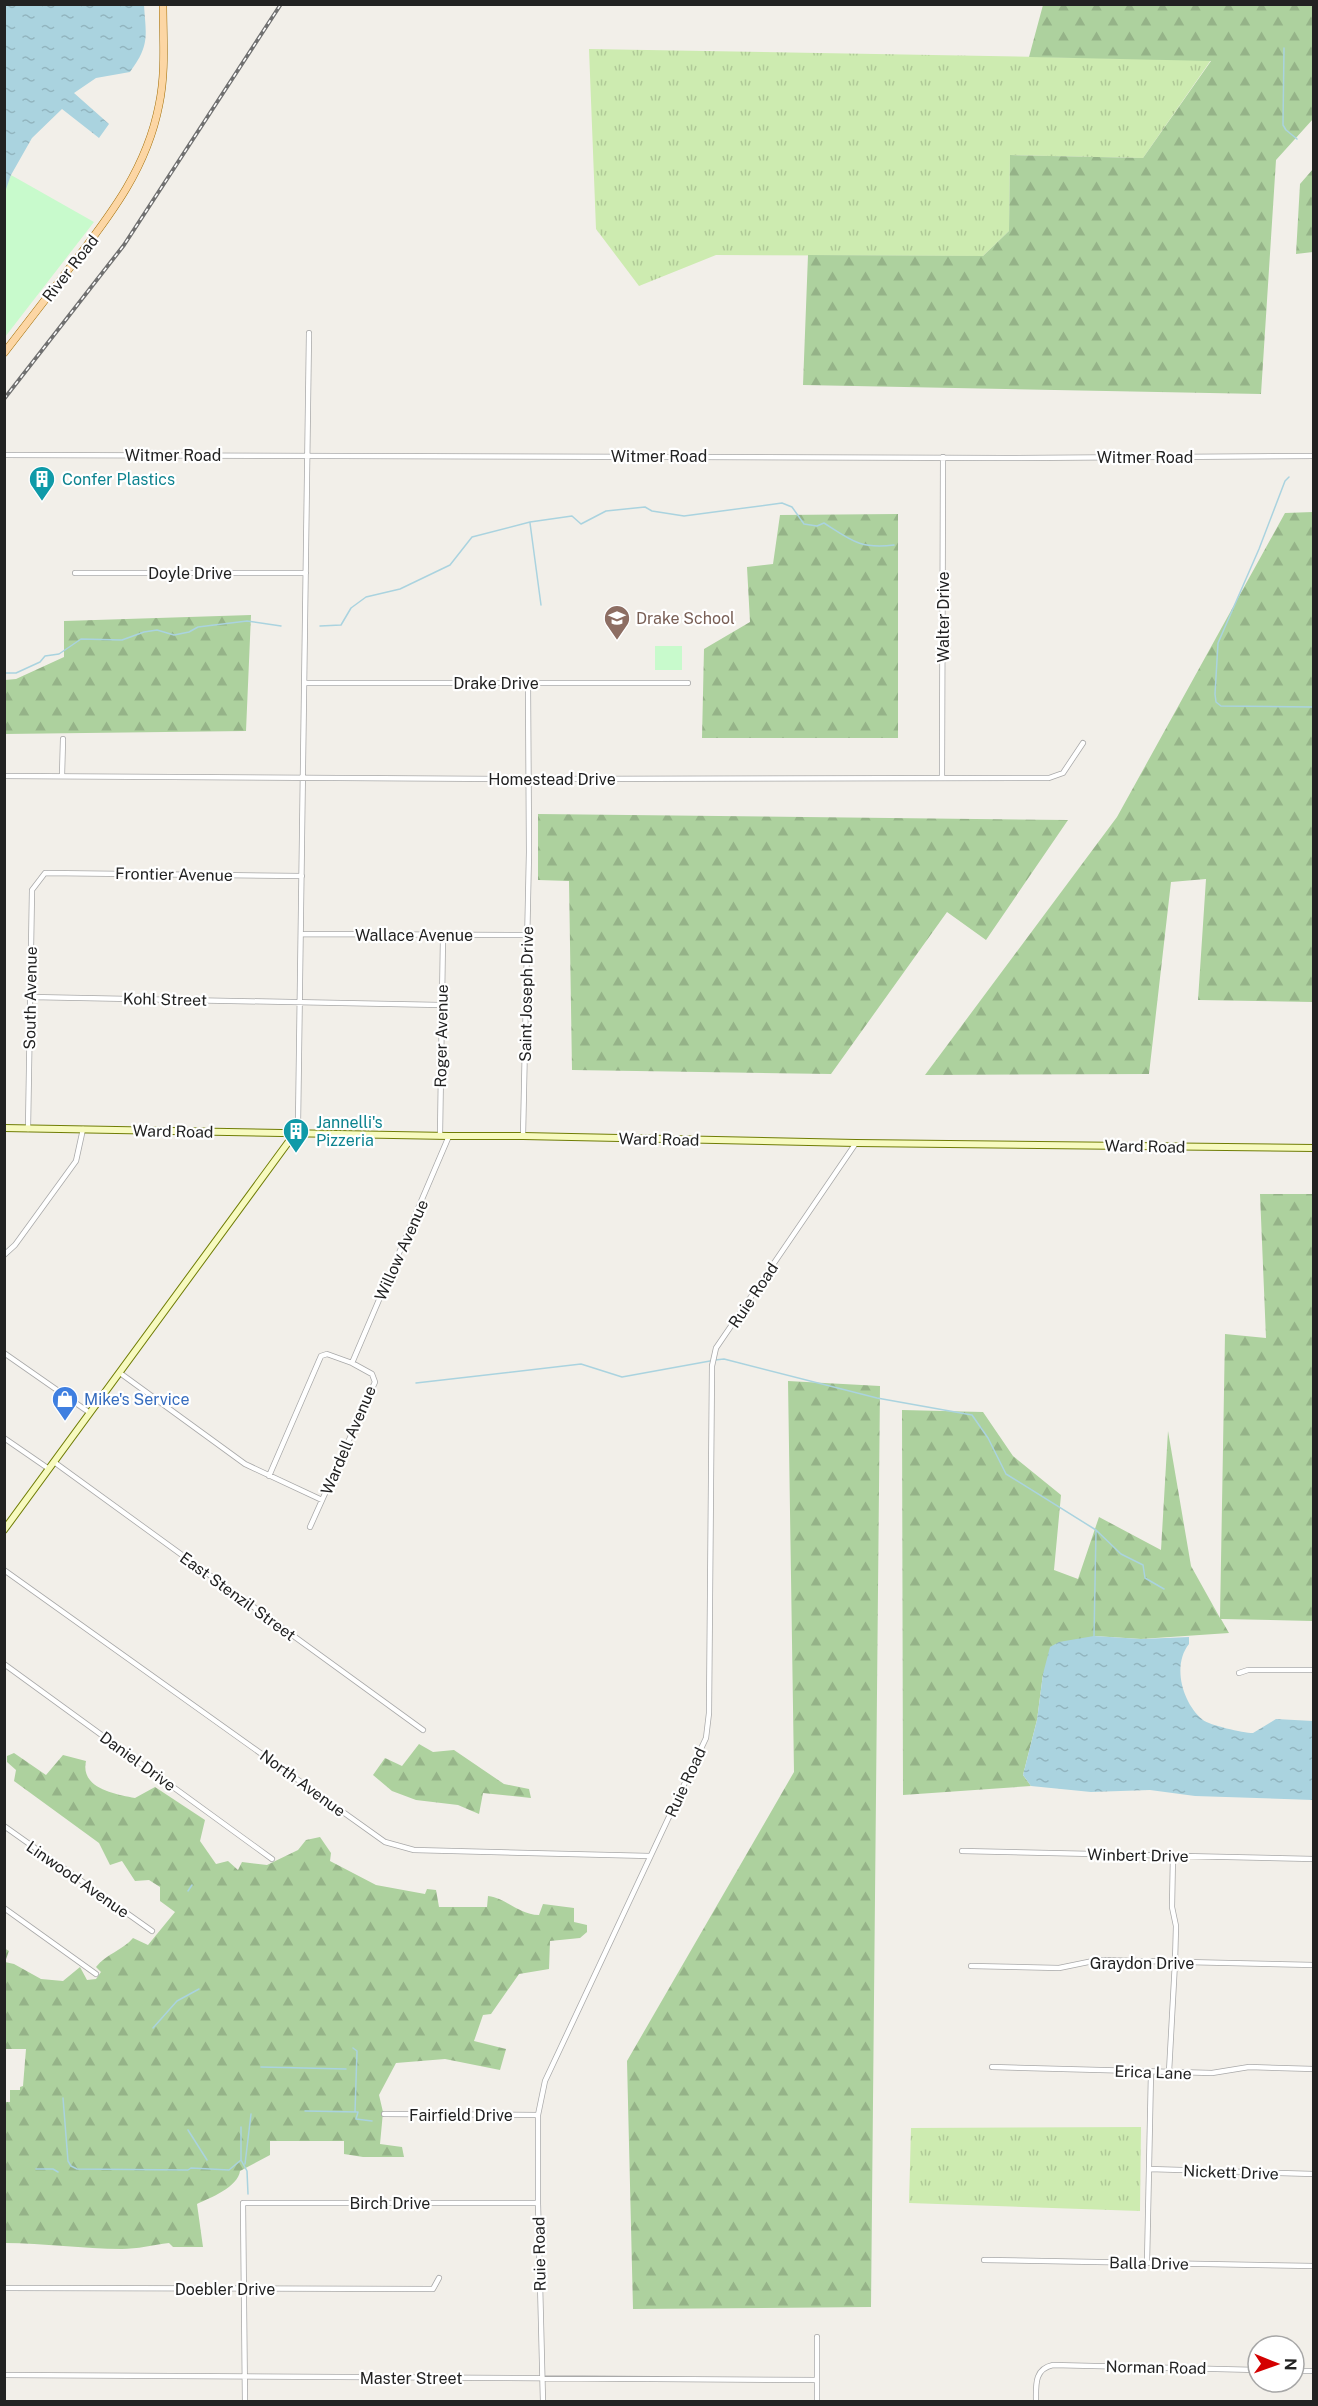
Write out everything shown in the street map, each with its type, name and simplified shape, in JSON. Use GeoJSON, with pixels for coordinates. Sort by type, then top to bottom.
{"type":"FeatureCollection","features":[{"type":"Feature","properties":{"kind":"main road","name":"River Road"},"geometry":{"type":"LineString","coordinates":[[4,353],[115,209],[132,181],[152,135],[159,108],[164,75],[163,4]]}},
{"type":"Feature","properties":{"kind":"main road","name":"Ward Road"},"geometry":{"type":"LineString","coordinates":[[4,1128],[856,1143],[1314,1148]]}},
{"type":"Feature","properties":{"kind":"main road"},"geometry":{"type":"LineString","coordinates":[[4,1530],[295,1133]]}},
{"type":"Feature","properties":{"kind":"street"},"geometry":{"type":"LineString","coordinates":[[295,1133],[298,1125],[309,333]]}},
{"type":"Feature","properties":{"kind":"street","name":"Witmer Road"},"geometry":{"type":"LineString","coordinates":[[4,454],[1314,456]]}},
{"type":"Feature","properties":{"kind":"street","name":"Walter Drive"},"geometry":{"type":"LineString","coordinates":[[942,778],[943,457]]}},
{"type":"Feature","properties":{"kind":"street","name":"Doyle Drive"},"geometry":{"type":"LineString","coordinates":[[75,573],[306,573]]}},
{"type":"Feature","properties":{"kind":"street","name":"Drake Drive"},"geometry":{"type":"LineString","coordinates":[[304,683],[688,683]]}},
{"type":"Feature","properties":{"kind":"street","name":"Saint Joseph Drive"},"geometry":{"type":"LineString","coordinates":[[523,1136],[529,852],[528,683]]}},
{"type":"Feature","properties":{"kind":"street"},"geometry":{"type":"LineString","coordinates":[[62,776],[63,739]]}},
{"type":"Feature","properties":{"kind":"street","name":"Homestead Drive"},"geometry":{"type":"LineString","coordinates":[[4,776],[529,779],[1049,778],[1063,773],[1083,743]]}},
{"type":"Feature","properties":{"kind":"street","name":"Frontier Avenue"},"geometry":{"type":"LineString","coordinates":[[45,873],[302,876]]}},
{"type":"Feature","properties":{"kind":"street","name":"South Avenue"},"geometry":{"type":"LineString","coordinates":[[28,1129],[32,890],[45,873]]}},
{"type":"Feature","properties":{"kind":"street","name":"Wallace Avenue"},"geometry":{"type":"LineString","coordinates":[[301,934],[526,935]]}},
{"type":"Feature","properties":{"kind":"street","name":"Roger Avenue"},"geometry":{"type":"LineString","coordinates":[[440,1136],[442,936]]}},
{"type":"Feature","properties":{"kind":"street","name":"Kohl Street"},"geometry":{"type":"LineString","coordinates":[[31,997],[441,1005]]}},
{"type":"Feature","properties":{"kind":"street"},"geometry":{"type":"LineString","coordinates":[[4,1255],[15,1245],[76,1161],[83,1129]]}},
{"type":"Feature","properties":{"kind":"street","name":"Willow Avenue"},"geometry":{"type":"LineString","coordinates":[[352,1363],[449,1136]]}},
{"type":"Feature","properties":{"kind":"street","name":"Ruie Road"},"geometry":{"type":"LineString","coordinates":[[543,2402],[538,2115],[545,2081],[706,1738],[709,1713],[712,1366],[716,1348],[856,1143]]}},
{"type":"Feature","properties":{"kind":"street"},"geometry":{"type":"LineString","coordinates":[[4,1353],[90,1413]]}},
{"type":"Feature","properties":{"kind":"street"},"geometry":{"type":"LineString","coordinates":[[269,1476],[321,1356],[327,1354],[352,1363]]}},
{"type":"Feature","properties":{"kind":"street","name":"Wardell Avenue"},"geometry":{"type":"LineString","coordinates":[[310,1527],[375,1382],[372,1374],[352,1363]]}},
{"type":"Feature","properties":{"kind":"street"},"geometry":{"type":"LineString","coordinates":[[120,1373],[245,1464],[322,1500]]}},
{"type":"Feature","properties":{"kind":"street"},"geometry":{"type":"LineString","coordinates":[[4,1438],[49,1469]]}},
{"type":"Feature","properties":{"kind":"street","name":"East Stenzil Street"},"geometry":{"type":"LineString","coordinates":[[54,1462],[423,1730]]}},
{"type":"Feature","properties":{"kind":"street","name":"North Avenue"},"geometry":{"type":"LineString","coordinates":[[4,1570],[385,1842],[414,1850],[650,1856]]}},
{"type":"Feature","properties":{"kind":"street","name":"Daniel Drive"},"geometry":{"type":"LineString","coordinates":[[4,1664],[272,1859]]}},
{"type":"Feature","properties":{"kind":"street"},"geometry":{"type":"LineString","coordinates":[[1239,1673],[1248,1670],[1314,1670]]}},
{"type":"Feature","properties":{"kind":"street","name":"Linwood Avenue"},"geometry":{"type":"LineString","coordinates":[[4,1827],[152,1931]]}},
{"type":"Feature","properties":{"kind":"street","name":"Winbert Drive"},"geometry":{"type":"LineString","coordinates":[[962,1851],[1314,1859]]}},
{"type":"Feature","properties":{"kind":"street"},"geometry":{"type":"LineString","coordinates":[[1169,2072],[1176,1926],[1172,1907],[1173,1855]]}},
{"type":"Feature","properties":{"kind":"street"},"geometry":{"type":"LineString","coordinates":[[4,1908],[96,1974]]}},
{"type":"Feature","properties":{"kind":"street","name":"Graydon Drive"},"geometry":{"type":"LineString","coordinates":[[971,1966],[1059,1968],[1098,1960],[1314,1965]]}},
{"type":"Feature","properties":{"kind":"street","name":"Erica Lane"},"geometry":{"type":"LineString","coordinates":[[992,2067],[1212,2073],[1249,2067],[1314,2069]]}},
{"type":"Feature","properties":{"kind":"street"},"geometry":{"type":"LineString","coordinates":[[1146,2263],[1151,2072]]}},
{"type":"Feature","properties":{"kind":"street","name":"Fairfield Drive"},"geometry":{"type":"LineString","coordinates":[[384,2114],[538,2115]]}},
{"type":"Feature","properties":{"kind":"street","name":"Nickett Drive"},"geometry":{"type":"LineString","coordinates":[[1149,2169],[1314,2174]]}},
{"type":"Feature","properties":{"kind":"street","name":"Birch Drive"},"geometry":{"type":"LineString","coordinates":[[244,2289],[243,2204],[538,2203]]}},
{"type":"Feature","properties":{"kind":"street","name":"Balla Drive"},"geometry":{"type":"LineString","coordinates":[[984,2260],[1314,2266]]}},
{"type":"Feature","properties":{"kind":"street","name":"Doebler Drive"},"geometry":{"type":"LineString","coordinates":[[4,2288],[433,2289],[439,2278]]}},
{"type":"Feature","properties":{"kind":"street"},"geometry":{"type":"LineString","coordinates":[[244,2289],[245,2402]]}},
{"type":"Feature","properties":{"kind":"street"},"geometry":{"type":"LineString","coordinates":[[817,2337],[817,2402]]}},
{"type":"Feature","properties":{"kind":"street","name":"Norman Road"},"geometry":{"type":"LineString","coordinates":[[1036,2402],[1036,2381],[1039,2371],[1046,2366],[1246,2370]]}},
{"type":"Feature","properties":{"kind":"street","name":"Master Street"},"geometry":{"type":"LineString","coordinates":[[4,2375],[816,2380]]}},
{"type":"Feature","properties":{"kind":"green space"},"geometry":{"type":"Polygon","coordinates":[[[1043,5],[1313,5],[1313,119],[1276,160],[1261,394],[803,385],[808,255],[983,256],[1009,231],[1010,155],[1143,158],[1211,61],[1029,57],[1043,5]]]}},
{"type":"Feature","properties":{"kind":"green space"},"geometry":{"type":"Polygon","coordinates":[[[589,49],[1211,60],[1143,158],[1010,155],[1009,231],[983,256],[716,255],[639,286],[596,229],[589,49]]]}},
{"type":"Feature","properties":{"kind":"green space"},"geometry":{"type":"Polygon","coordinates":[[[1313,169],[1313,252],[1296,254],[1300,184],[1313,169]]]}},
{"type":"Feature","properties":{"kind":"green space"},"geometry":{"type":"Polygon","coordinates":[[[11,175],[94,222],[5,337],[4,192],[11,175]]]}},
{"type":"Feature","properties":{"kind":"green space"},"geometry":{"type":"Polygon","coordinates":[[[1313,512],[1313,1002],[1198,1000],[1206,879],[1171,882],[1149,1074],[925,1075],[1117,817],[1285,513],[1313,512]]]}},
{"type":"Feature","properties":{"kind":"green space"},"geometry":{"type":"Polygon","coordinates":[[[898,514],[898,738],[702,738],[704,649],[750,622],[747,567],[773,564],[780,515],[898,514]]]}},
{"type":"Feature","properties":{"kind":"green space"},"geometry":{"type":"Polygon","coordinates":[[[251,615],[246,731],[5,734],[5,680],[16,679],[64,657],[64,621],[251,615]]]}},
{"type":"Feature","properties":{"kind":"green space"},"geometry":{"type":"Polygon","coordinates":[[[655,646],[682,646],[682,670],[655,670],[655,646]]]}},
{"type":"Feature","properties":{"kind":"green space"},"geometry":{"type":"Polygon","coordinates":[[[538,814],[1068,820],[986,940],[947,912],[831,1074],[572,1070],[569,881],[538,880],[538,814]]]}},
{"type":"Feature","properties":{"kind":"green space"},"geometry":{"type":"Polygon","coordinates":[[[1260,1194],[1313,1194],[1313,1621],[1221,1619],[1229,1633],[1141,1639],[1094,1636],[1043,1674],[1037,1720],[1023,1775],[1031,1786],[903,1795],[902,1410],[983,1412],[1013,1456],[1061,1495],[1054,1570],[1078,1579],[1099,1517],[1161,1550],[1168,1431],[1191,1566],[1220,1618],[1225,1334],[1266,1338],[1260,1194]]]}},
{"type":"Feature","properties":{"kind":"green space"},"geometry":{"type":"Polygon","coordinates":[[[788,1381],[880,1386],[871,2307],[633,2309],[627,2061],[794,1772],[788,1381]]]}},
{"type":"Feature","properties":{"kind":"green space"},"geometry":{"type":"Polygon","coordinates":[[[419,1744],[433,1752],[454,1750],[504,1784],[529,1789],[531,1798],[483,1793],[479,1814],[458,1805],[416,1800],[392,1791],[373,1775],[385,1758],[402,1766],[419,1744]]]}},
{"type":"Feature","properties":{"kind":"green space"},"geometry":{"type":"Polygon","coordinates":[[[14,1753],[46,1775],[63,1755],[86,1761],[88,1778],[93,1784],[109,1792],[135,1798],[155,1787],[205,1820],[200,1841],[216,1864],[228,1861],[238,1870],[242,1862],[267,1865],[298,1850],[306,1840],[320,1837],[331,1853],[330,1861],[376,1885],[425,1894],[427,1889],[436,1890],[439,1907],[487,1907],[488,1896],[539,1915],[543,1904],[574,1908],[574,1922],[587,1925],[587,1932],[580,1938],[550,1941],[549,1969],[519,1974],[491,2014],[483,2015],[474,2041],[506,2049],[500,2070],[445,2059],[396,2063],[379,2095],[383,2112],[380,2144],[402,2147],[404,2157],[363,2157],[344,2154],[344,2141],[270,2141],[270,2155],[240,2171],[229,2187],[197,2204],[203,2247],[173,2247],[169,2243],[107,2249],[5,2243],[5,2102],[10,2102],[10,2090],[20,2090],[23,2086],[26,2049],[5,2049],[4,1948],[9,1951],[5,1962],[14,1964],[41,1979],[63,1981],[80,1967],[87,1980],[96,1979],[101,1972],[96,1967],[109,1955],[133,1938],[148,1945],[175,1912],[160,1901],[160,1887],[149,1880],[135,1881],[122,1861],[110,1865],[99,1843],[14,1781],[16,1770],[7,1762],[7,1756],[14,1753]]]}},
{"type":"Feature","properties":{"kind":"green space"},"geometry":{"type":"Polygon","coordinates":[[[1141,2127],[1140,2211],[909,2203],[911,2128],[1141,2127]]]}},
{"type":"Feature","properties":{"kind":"water"},"geometry":{"type":"Polygon","coordinates":[[[5,4],[144,5],[146,33],[144,47],[130,72],[96,78],[74,93],[109,124],[99,138],[62,109],[32,138],[11,175],[5,192],[5,4]]]}},
{"type":"Feature","properties":{"kind":"water"},"geometry":{"type":"Polygon","coordinates":[[[1094,1636],[1141,1639],[1189,1637],[1189,1644],[1181,1662],[1182,1684],[1196,1713],[1203,1720],[1212,1724],[1253,1733],[1276,1719],[1313,1721],[1313,1800],[1195,1796],[1150,1790],[1091,1792],[1031,1786],[1023,1775],[1037,1720],[1043,1674],[1050,1647],[1059,1642],[1094,1636]]]}},
{"type":"Feature","properties":{"kind":"waterway"},"geometry":{"type":"LineString","coordinates":[[1284,48],[1283,125],[1297,139]]}},
{"type":"Feature","properties":{"kind":"waterway"},"geometry":{"type":"LineString","coordinates":[[1289,477],[1285,481],[1259,549],[1218,643],[1215,694],[1216,702],[1221,706],[1314,707]]}},
{"type":"Feature","properties":{"kind":"waterway"},"geometry":{"type":"LineString","coordinates":[[320,626],[341,625],[351,608],[366,597],[400,589],[450,565],[472,537],[530,522],[572,516],[581,524],[606,511],[645,507],[652,511],[684,516],[782,503],[792,507],[804,524],[817,526],[824,523],[849,539],[864,545],[894,545]]}},
{"type":"Feature","properties":{"kind":"waterway"},"geometry":{"type":"LineString","coordinates":[[530,523],[541,605]]}},
{"type":"Feature","properties":{"kind":"waterway"},"geometry":{"type":"LineString","coordinates":[[4,673],[16,673],[40,662],[45,656],[59,654],[81,639],[122,640],[157,630],[174,635],[189,632],[198,627],[247,621],[281,626]]}},
{"type":"Feature","properties":{"kind":"waterway"},"geometry":{"type":"LineString","coordinates":[[715,1360],[724,1359],[877,1398],[972,1415],[988,1438],[1006,1474],[1096,1530],[1121,1554],[1143,1565],[1145,1578],[1164,1589]]}},
{"type":"Feature","properties":{"kind":"waterway"},"geometry":{"type":"LineString","coordinates":[[416,1383],[581,1364],[622,1377],[710,1361]]}},
{"type":"Feature","properties":{"kind":"waterway"},"geometry":{"type":"LineString","coordinates":[[1094,1636],[1096,1531]]}},
{"type":"Feature","properties":{"kind":"waterway"},"geometry":{"type":"LineString","coordinates":[[188,1891],[192,1885]]}},
{"type":"Feature","properties":{"kind":"waterway"},"geometry":{"type":"LineString","coordinates":[[153,2028],[177,2001],[199,1989]]}},
{"type":"Feature","properties":{"kind":"waterway"},"geometry":{"type":"LineString","coordinates":[[353,2048],[357,2051],[355,2112]]}},
{"type":"Feature","properties":{"kind":"waterway"},"geometry":{"type":"LineString","coordinates":[[261,2067],[346,2069]]}},
{"type":"Feature","properties":{"kind":"waterway"},"geometry":{"type":"LineString","coordinates":[[63,2098],[68,2161],[77,2169],[229,2170],[241,2160]]}},
{"type":"Feature","properties":{"kind":"waterway"},"geometry":{"type":"LineString","coordinates":[[305,2111],[358,2112],[356,2119],[372,2121]]}},
{"type":"Feature","properties":{"kind":"waterway"},"geometry":{"type":"LineString","coordinates":[[245,2164],[251,2114]]}},
{"type":"Feature","properties":{"kind":"waterway"},"geometry":{"type":"LineString","coordinates":[[241,2127],[241,2160],[247,2171],[248,2194]]}},
{"type":"Feature","properties":{"kind":"waterway"},"geometry":{"type":"LineString","coordinates":[[188,2130],[207,2160]]}},
{"type":"Feature","properties":{"kind":"waterway"},"geometry":{"type":"LineString","coordinates":[[36,2169],[53,2169],[58,2172]]}},
{"type":"Feature","properties":{"kind":"railway"},"geometry":{"type":"LineString","coordinates":[[4,399],[124,245],[281,4]]}},
{"type":"Feature","properties":{"kind":"place","name":"Confer Plastics"},"geometry":{"type":"Point","coordinates":[42,502]}},
{"type":"Feature","properties":{"kind":"place","name":"Drake School"},"geometry":{"type":"Point","coordinates":[617,641]}},
{"type":"Feature","properties":{"kind":"place","name":"Jannelli's Pizzeria"},"geometry":{"type":"Point","coordinates":[296,1154]}},
{"type":"Feature","properties":{"kind":"place","name":"Mike's Service"},"geometry":{"type":"Point","coordinates":[65,1422]}}]}
